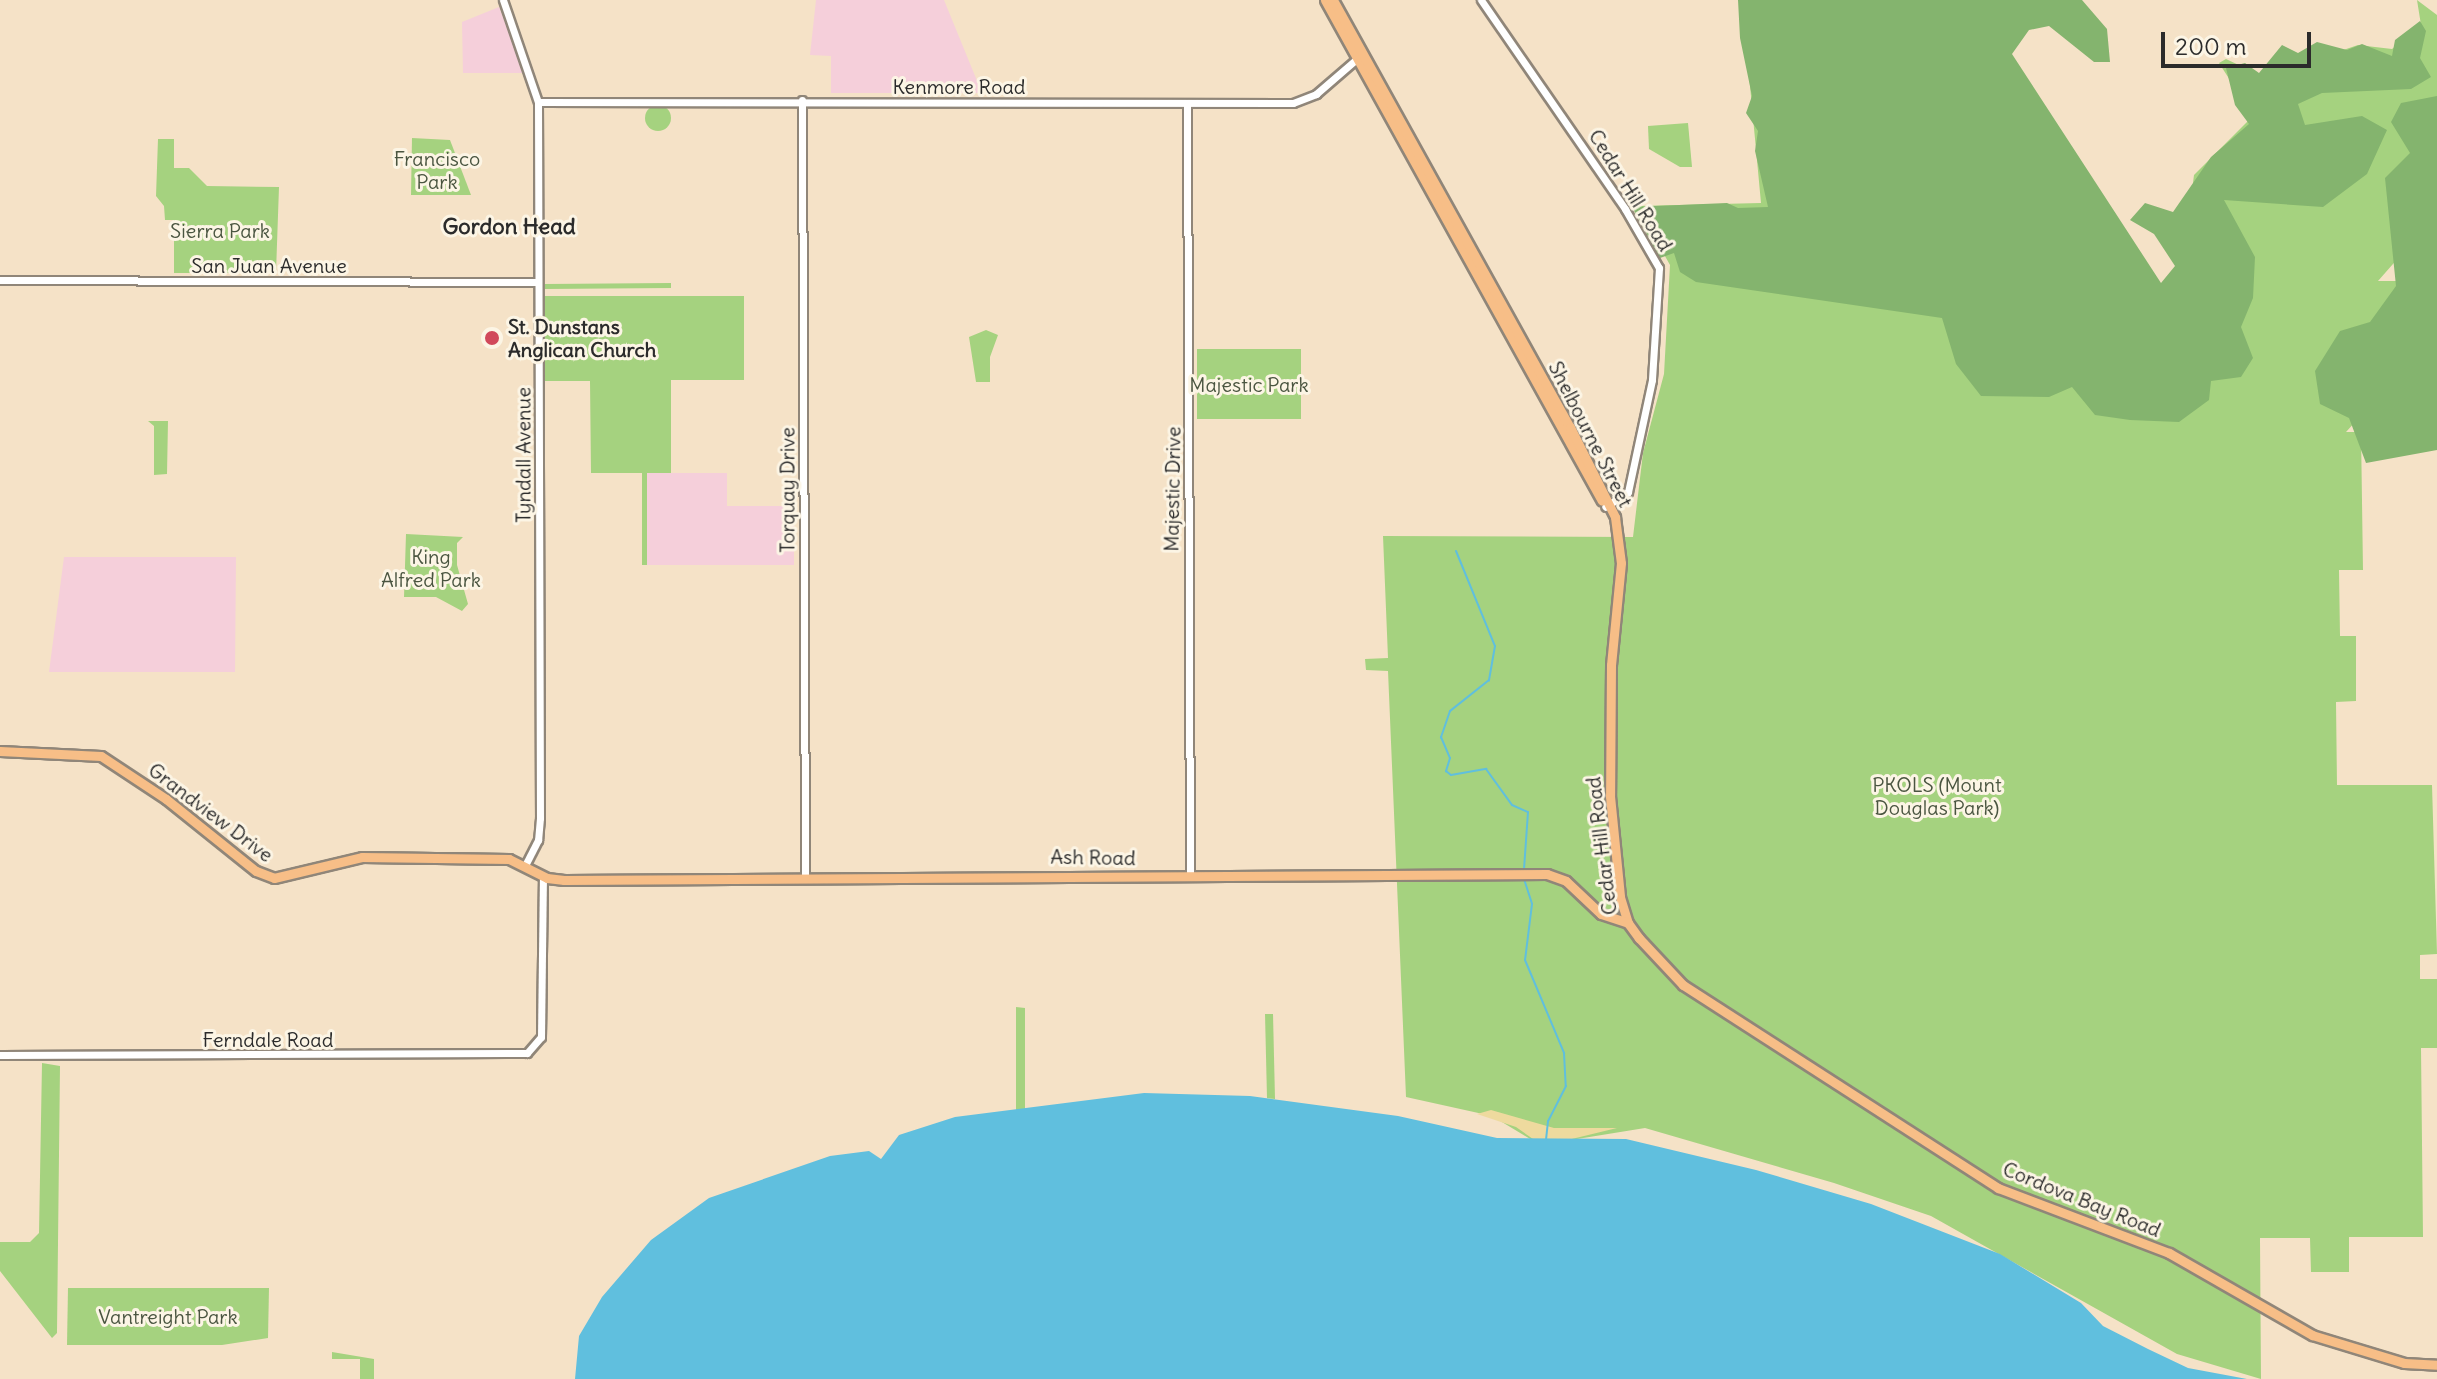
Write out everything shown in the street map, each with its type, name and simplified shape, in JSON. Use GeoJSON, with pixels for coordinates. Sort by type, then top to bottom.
{"type":"FeatureCollection","features":[{"type":"Feature","properties":{"kind":"main road","name":"Shelbourne Street"},"geometry":{"type":"LineString","coordinates":[[1325,0],[1360,56],[1464,243],[1616,526]]}},
{"type":"Feature","properties":{"kind":"main road","name":"Shelbourne Street"},"geometry":{"type":"LineString","coordinates":[[1333,0],[1360,56]]}},
{"type":"Feature","properties":{"kind":"main road","name":"Cedar Hill Road"},"geometry":{"type":"LineString","coordinates":[[1616,526],[1621,563],[1611,665],[1610,796],[1628,923]]}},
{"type":"Feature","properties":{"kind":"main road","name":"Grandview Drive"},"geometry":{"type":"LineString","coordinates":[[0,751],[101,756],[269,877],[288,877],[356,857],[509,859],[543,877]]}},
{"type":"Feature","properties":{"kind":"main road","name":"Ash Road"},"geometry":{"type":"LineString","coordinates":[[543,877],[805,879],[1522,874],[1566,881],[1601,914],[1628,923]]}},
{"type":"Feature","properties":{"kind":"main road","name":"Cordova Bay Road"},"geometry":{"type":"LineString","coordinates":[[1628,923],[1683,985],[1998,1188],[2169,1253],[2312,1335],[2404,1363],[2437,1365]]}},
{"type":"Feature","properties":{"kind":"street","name":"Tyndall Avenue"},"geometry":{"type":"LineString","coordinates":[[503,0],[538,102],[540,818],[538,840],[525,866]]}},
{"type":"Feature","properties":{"kind":"street","name":"Cedar Hill Road"},"geometry":{"type":"LineString","coordinates":[[1481,0],[1625,209],[1659,268],[1652,380],[1628,492],[1607,506]]}},
{"type":"Feature","properties":{"kind":"street","name":"Kenmore Road"},"geometry":{"type":"LineString","coordinates":[[538,102],[1302,102],[1360,56]]}},
{"type":"Feature","properties":{"kind":"street","name":"Torquay Drive"},"geometry":{"type":"LineString","coordinates":[[802,100],[805,879]]}},
{"type":"Feature","properties":{"kind":"street","name":"Majestic Drive"},"geometry":{"type":"LineString","coordinates":[[1187,103],[1190,875]]}},
{"type":"Feature","properties":{"kind":"street","name":"San Juan Avenue"},"geometry":{"type":"LineString","coordinates":[[0,280],[538,282]]}},
{"type":"Feature","properties":{"kind":"street","name":"Ferndale Road"},"geometry":{"type":"LineString","coordinates":[[0,1055],[521,1054],[535,1048],[541,1033],[543,877]]}},
{"type":"Feature","properties":{"kind":"shaded area"},"geometry":{"type":"Polygon","coordinates":[[[816,0],[944,0],[982,93],[831,93],[831,56],[810,55],[816,0]]]}},
{"type":"Feature","properties":{"kind":"shaded area"},"geometry":{"type":"Polygon","coordinates":[[[499,7],[525,73],[463,73],[462,22],[499,7]]]}},
{"type":"Feature","properties":{"kind":"shaded area"},"geometry":{"type":"Polygon","coordinates":[[[647,473],[727,473],[727,506],[794,506],[794,565],[647,565],[647,473]]]}},
{"type":"Feature","properties":{"kind":"shaded area"},"geometry":{"type":"Polygon","coordinates":[[[64,557],[236,557],[235,672],[49,672],[64,557]]]}},
{"type":"Feature","properties":{"kind":"green space"},"geometry":{"type":"Polygon","coordinates":[[[1738,0],[2082,0],[2107,29],[2110,62],[2094,62],[2049,26],[2029,30],[2012,54],[2161,283],[2175,266],[2154,234],[2130,220],[2145,203],[2173,212],[2211,157],[2249,124],[2235,105],[2226,68],[2245,63],[2259,73],[2282,45],[2298,53],[2317,42],[2347,50],[2362,44],[2392,56],[2395,40],[2420,21],[2426,31],[2420,58],[2431,77],[2411,89],[2322,93],[2298,104],[2305,125],[2362,116],[2387,130],[2367,174],[2323,207],[2224,200],[2255,257],[2253,298],[2241,327],[2253,358],[2241,377],[2211,381],[2209,400],[2179,422],[2130,420],[2095,415],[2072,387],[2049,397],[1981,396],[1956,364],[1942,318],[1696,282],[1680,272],[1674,253],[1660,258],[1632,207],[1727,203],[1738,208],[1768,207],[1755,151],[1758,131],[1746,113],[1752,96],[1740,38],[1738,0]]]}},
{"type":"Feature","properties":{"kind":"green space","name":"PKOLS (Mount Douglas Park)"},"geometry":{"type":"Polygon","coordinates":[[[1742,0],[2161,291],[2181,274],[2194,175],[2253,116],[2219,63],[2226,59],[2264,77],[2358,45],[2392,49],[2421,25],[2417,0],[2437,15],[2437,214],[2378,281],[2437,281],[2385,389],[2346,432],[2361,432],[2363,570],[2339,570],[2340,636],[2356,636],[2356,701],[2336,702],[2337,785],[2432,785],[2437,954],[2420,955],[2420,979],[2437,979],[2437,1048],[2421,1048],[2423,1237],[2349,1237],[2349,1272],[2311,1272],[2310,1238],[2260,1238],[2261,1379],[2177,1354],[1931,1216],[1834,1183],[1645,1128],[1540,1145],[1492,1116],[1406,1097],[1388,671],[1366,670],[1365,659],[1388,658],[1383,536],[1633,537],[1643,453],[1664,374],[1670,265],[1637,206],[1761,203],[1742,0]]]}},
{"type":"Feature","properties":{"kind":"green space"},"geometry":{"type":"Polygon","coordinates":[[[2437,96],[2437,450],[2366,463],[2349,418],[2320,404],[2315,371],[2340,331],[2370,322],[2396,286],[2385,178],[2410,153],[2391,122],[2401,103],[2437,96]]]}},
{"type":"Feature","properties":{"kind":"green space"},"geometry":{"type":"Polygon","coordinates":[[[658,105],[667,109],[671,118],[667,127],[658,131],[649,127],[645,118],[649,109],[658,105]]]}},
{"type":"Feature","properties":{"kind":"green space"},"geometry":{"type":"Polygon","coordinates":[[[1688,123],[1692,167],[1680,167],[1649,149],[1648,126],[1688,123]]]}},
{"type":"Feature","properties":{"kind":"green space","name":"Francisco Park"},"geometry":{"type":"Polygon","coordinates":[[[412,138],[450,140],[471,195],[411,195],[412,138]]]}},
{"type":"Feature","properties":{"kind":"green space","name":"Sierra Park"},"geometry":{"type":"Polygon","coordinates":[[[158,139],[174,139],[174,168],[189,168],[207,186],[279,187],[276,273],[174,273],[174,220],[165,220],[164,206],[156,196],[158,139]]]}},
{"type":"Feature","properties":{"kind":"green space"},"geometry":{"type":"Polygon","coordinates":[[[671,283],[671,288],[545,289],[545,284],[671,283]]]}},
{"type":"Feature","properties":{"kind":"green space"},"geometry":{"type":"Polygon","coordinates":[[[544,296],[744,296],[744,380],[671,380],[671,473],[647,473],[647,565],[642,565],[642,473],[591,473],[590,381],[545,381],[544,296]]]}},
{"type":"Feature","properties":{"kind":"green space"},"geometry":{"type":"Polygon","coordinates":[[[986,330],[998,335],[990,357],[990,382],[976,382],[969,337],[986,330]]]}},
{"type":"Feature","properties":{"kind":"green space","name":"Majestic Park"},"geometry":{"type":"Polygon","coordinates":[[[1197,349],[1301,349],[1301,419],[1197,419],[1197,349]]]}},
{"type":"Feature","properties":{"kind":"green space"},"geometry":{"type":"Polygon","coordinates":[[[148,421],[168,421],[167,474],[154,475],[154,426],[148,421]]]}},
{"type":"Feature","properties":{"kind":"green space","name":"King Alfred Park"},"geometry":{"type":"Polygon","coordinates":[[[406,534],[463,537],[457,543],[457,565],[468,604],[462,611],[436,597],[404,597],[406,534]]]}},
{"type":"Feature","properties":{"kind":"green space"},"geometry":{"type":"Polygon","coordinates":[[[1016,1007],[1025,1008],[1025,1112],[1016,1112],[1016,1007]]]}},
{"type":"Feature","properties":{"kind":"green space"},"geometry":{"type":"Polygon","coordinates":[[[1265,1014],[1273,1014],[1275,1099],[1267,1098],[1265,1014]]]}},
{"type":"Feature","properties":{"kind":"green space"},"geometry":{"type":"Polygon","coordinates":[[[42,1063],[60,1066],[57,1333],[52,1338],[0,1271],[0,1242],[30,1242],[39,1233],[42,1063]]]}},
{"type":"Feature","properties":{"kind":"green space","name":"Vantreight Park"},"geometry":{"type":"Polygon","coordinates":[[[68,1288],[269,1288],[268,1338],[222,1345],[67,1345],[68,1288]]]}},
{"type":"Feature","properties":{"kind":"green space"},"geometry":{"type":"Polygon","coordinates":[[[332,1352],[374,1359],[374,1379],[360,1379],[360,1359],[332,1359],[332,1352]]]}},
{"type":"Feature","properties":{"kind":"sand"},"geometry":{"type":"Polygon","coordinates":[[[1491,1110],[1554,1128],[1617,1128],[1543,1146],[1516,1127],[1477,1114],[1491,1110]]]}},
{"type":"Feature","properties":{"kind":"water"},"geometry":{"type":"Polygon","coordinates":[[[1144,1093],[1250,1096],[1398,1116],[1497,1138],[1626,1139],[1756,1170],[1871,1204],[2000,1254],[2081,1303],[2103,1326],[2148,1349],[2188,1368],[2247,1379],[575,1379],[579,1336],[602,1297],[651,1240],[709,1198],[830,1156],[869,1151],[881,1159],[899,1135],[955,1117],[1144,1093]]]}},
{"type":"Feature","properties":{"kind":"waterway"},"geometry":{"type":"LineString","coordinates":[[1456,551],[1495,646],[1489,680],[1450,711],[1441,737],[1450,758],[1446,771],[1451,775],[1486,769],[1512,805],[1528,812],[1524,869]]}},
{"type":"Feature","properties":{"kind":"waterway"},"geometry":{"type":"LineString","coordinates":[[1524,879],[1532,904],[1525,960],[1564,1053],[1566,1086],[1548,1121],[1546,1140]]}},
{"type":"Feature","properties":{"kind":"place","name":"St. Dunstans Anglican Church"},"geometry":{"type":"Point","coordinates":[492,338]}},
{"type":"Feature","properties":{"kind":"district","name":"Gordon Head"},"geometry":{"type":"Point","coordinates":[509,227]}}]}
